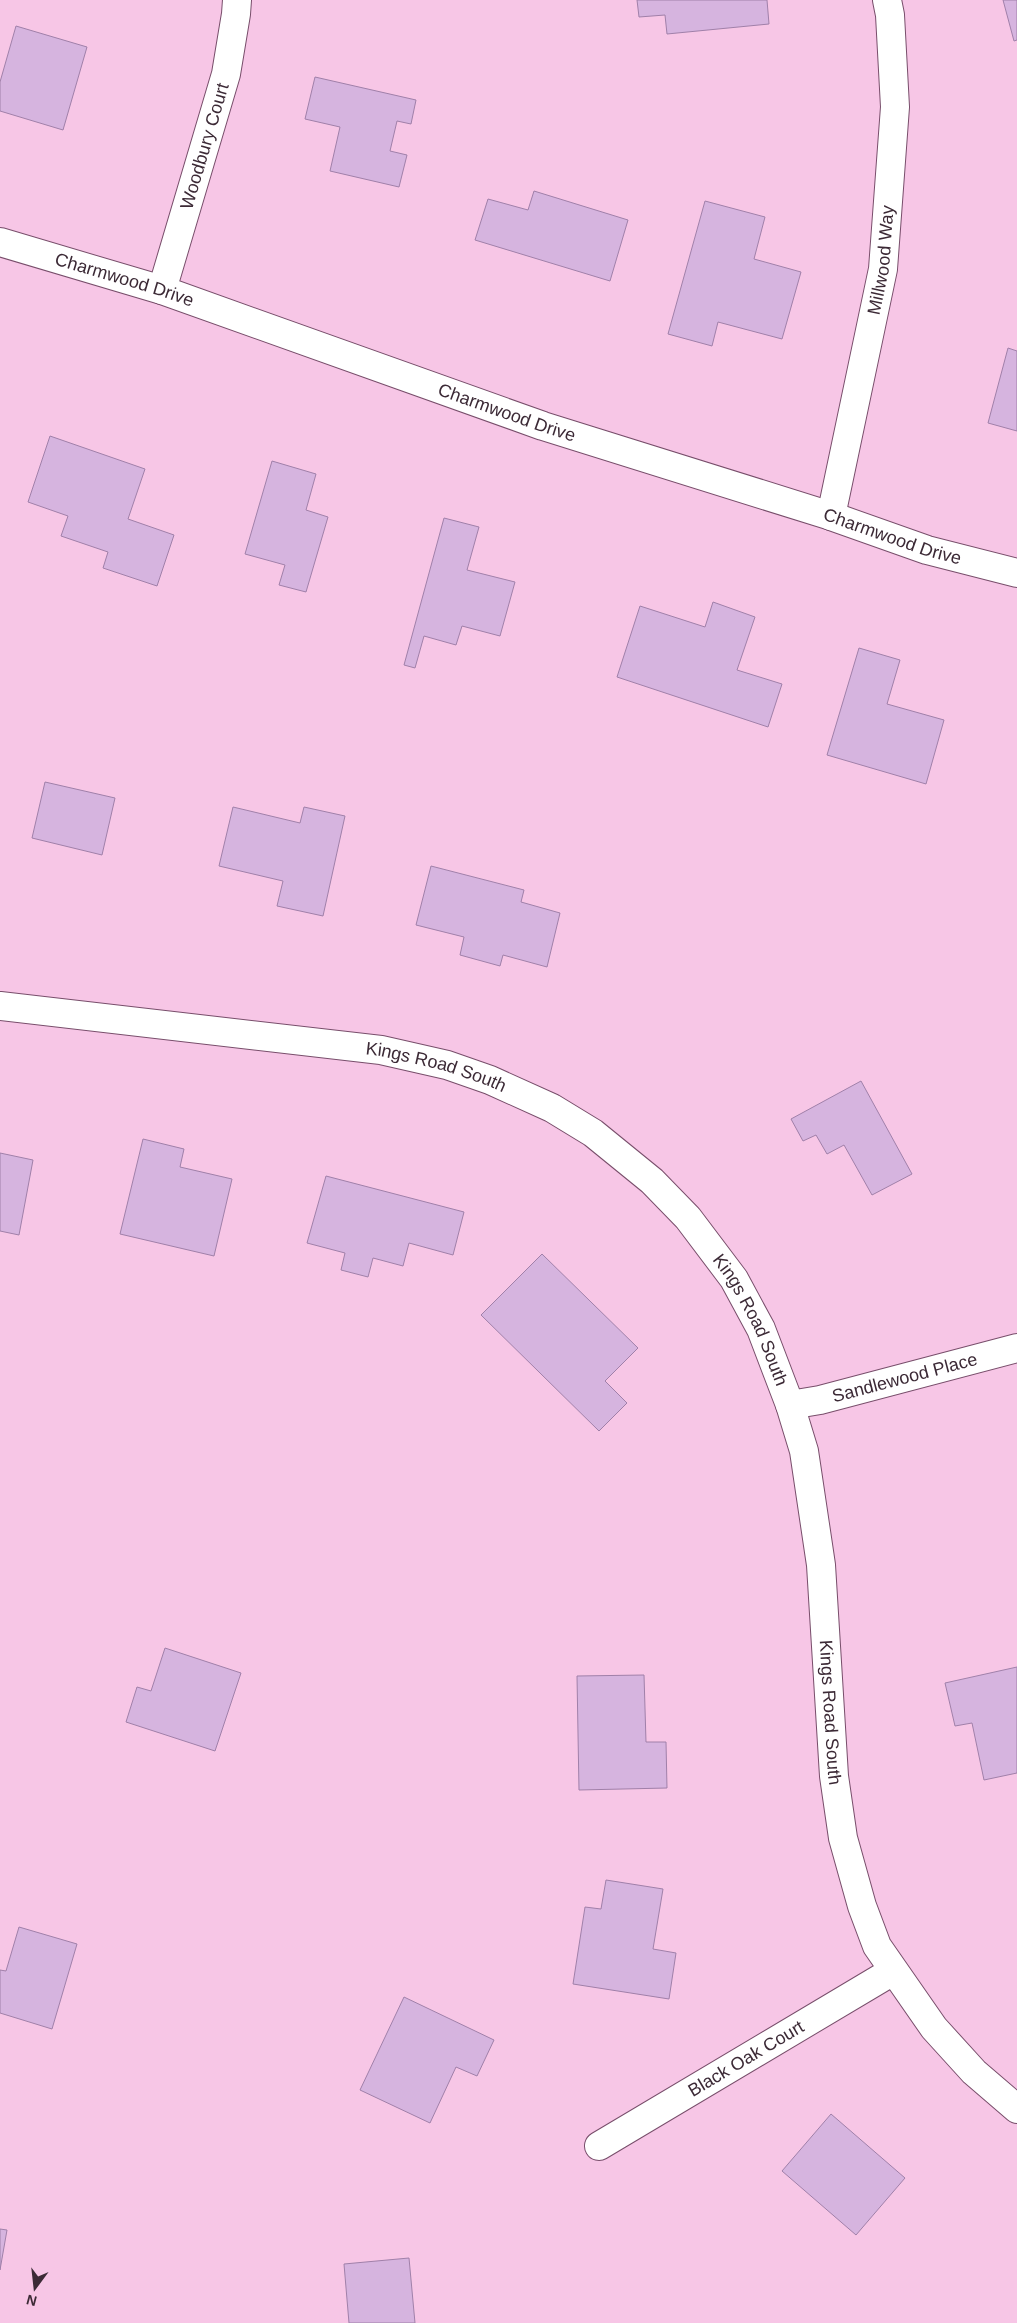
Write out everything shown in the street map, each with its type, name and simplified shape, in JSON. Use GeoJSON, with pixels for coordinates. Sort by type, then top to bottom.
{"type":"FeatureCollection","features":[{"type":"Feature","properties":{"kind":"street","name":"Woodbury Court"},"geometry":{"type":"LineString","coordinates":[[162,290],[226,74],[237,0]]}},
{"type":"Feature","properties":{"kind":"street","name":"Millwood Way"},"geometry":{"type":"LineString","coordinates":[[831,516],[883,269],[895,107],[890,15],[887,0]]}},
{"type":"Feature","properties":{"kind":"street","name":"Charmwood Drive"},"geometry":{"type":"LineString","coordinates":[[0,242],[162,290],[544,426],[831,516],[927,550],[1017,573]]}},
{"type":"Feature","properties":{"kind":"street","name":"Kings Road South"},"geometry":{"type":"LineString","coordinates":[[0,1006],[381,1050],[464,1071],[490,1080],[552,1108],[593,1133],[652,1181],[688,1218],[739,1287],[762,1329],[790,1405],[804,1451],[821,1565],[834,1776],[842,1838],[862,1906],[878,1946],[893,1971],[934,2028],[974,2072],[1017,2109]]}},
{"type":"Feature","properties":{"kind":"street","name":"Sandlewood Place"},"geometry":{"type":"LineString","coordinates":[[790,1405],[820,1400],[1017,1348]]}},
{"type":"Feature","properties":{"kind":"street","name":"Black Oak Court"},"geometry":{"type":"LineString","coordinates":[[599,2146],[893,1971]]}},
{"type":"Feature","properties":{"kind":"building"},"geometry":{"type":"Polygon","coordinates":[[[637,0],[767,0],[769,24],[667,34],[665,15],[639,17],[637,0]]]}},
{"type":"Feature","properties":{"kind":"building"},"geometry":{"type":"Polygon","coordinates":[[[1003,0],[1017,0],[1017,40],[1014,41],[1003,0]]]}},
{"type":"Feature","properties":{"kind":"building"},"geometry":{"type":"Polygon","coordinates":[[[16,26],[87,47],[63,130],[0,111],[0,82],[16,26]]]}},
{"type":"Feature","properties":{"kind":"building"},"geometry":{"type":"Polygon","coordinates":[[[315,77],[416,100],[411,124],[397,121],[390,151],[407,155],[399,187],[330,171],[340,127],[305,119],[315,77]]]}},
{"type":"Feature","properties":{"kind":"building"},"geometry":{"type":"Polygon","coordinates":[[[534,191],[628,220],[610,281],[475,240],[488,199],[528,210],[534,191]]]}},
{"type":"Feature","properties":{"kind":"building"},"geometry":{"type":"Polygon","coordinates":[[[705,201],[765,217],[754,259],[801,272],[782,339],[718,322],[712,346],[668,334],[705,201]]]}},
{"type":"Feature","properties":{"kind":"building"},"geometry":{"type":"Polygon","coordinates":[[[1008,348],[1017,351],[1017,431],[988,423],[1008,348]]]}},
{"type":"Feature","properties":{"kind":"building"},"geometry":{"type":"Polygon","coordinates":[[[50,436],[145,469],[128,519],[174,535],[157,586],[103,568],[108,552],[61,536],[68,516],[28,502],[50,436]]]}},
{"type":"Feature","properties":{"kind":"building"},"geometry":{"type":"Polygon","coordinates":[[[272,461],[316,474],[306,510],[328,517],[306,592],[279,585],[285,565],[245,554],[272,461]]]}},
{"type":"Feature","properties":{"kind":"building"},"geometry":{"type":"Polygon","coordinates":[[[444,518],[479,527],[467,570],[515,582],[500,636],[462,626],[456,645],[424,636],[415,668],[404,665],[444,518]]]}},
{"type":"Feature","properties":{"kind":"building"},"geometry":{"type":"Polygon","coordinates":[[[713,602],[755,617],[737,670],[782,684],[768,727],[617,677],[640,606],[705,627],[713,602]]]}},
{"type":"Feature","properties":{"kind":"building"},"geometry":{"type":"Polygon","coordinates":[[[859,648],[900,660],[887,704],[944,720],[926,784],[827,755],[859,648]]]}},
{"type":"Feature","properties":{"kind":"building"},"geometry":{"type":"Polygon","coordinates":[[[45,782],[115,798],[102,855],[32,838],[45,782]]]}},
{"type":"Feature","properties":{"kind":"building"},"geometry":{"type":"Polygon","coordinates":[[[233,807],[300,823],[304,807],[345,816],[323,916],[277,906],[283,881],[219,866],[233,807]]]}},
{"type":"Feature","properties":{"kind":"building"},"geometry":{"type":"Polygon","coordinates":[[[431,866],[524,890],[521,902],[560,913],[547,967],[503,955],[500,966],[460,955],[464,937],[416,925],[431,866]]]}},
{"type":"Feature","properties":{"kind":"building"},"geometry":{"type":"Polygon","coordinates":[[[861,1081],[912,1174],[872,1195],[844,1145],[827,1154],[816,1135],[803,1141],[791,1119],[861,1081]]]}},
{"type":"Feature","properties":{"kind":"building"},"geometry":{"type":"Polygon","coordinates":[[[143,1139],[184,1149],[180,1167],[232,1179],[214,1256],[120,1234],[143,1139]]]}},
{"type":"Feature","properties":{"kind":"building"},"geometry":{"type":"Polygon","coordinates":[[[0,1153],[33,1160],[19,1235],[0,1231],[0,1153]]]}},
{"type":"Feature","properties":{"kind":"building"},"geometry":{"type":"Polygon","coordinates":[[[326,1176],[464,1212],[453,1255],[409,1243],[403,1266],[373,1258],[368,1277],[341,1270],[345,1253],[307,1243],[326,1176]]]}},
{"type":"Feature","properties":{"kind":"building"},"geometry":{"type":"Polygon","coordinates":[[[542,1254],[638,1348],[605,1381],[627,1403],[599,1431],[481,1315],[542,1254]]]}},
{"type":"Feature","properties":{"kind":"building"},"geometry":{"type":"Polygon","coordinates":[[[165,1648],[241,1673],[215,1751],[126,1722],[137,1687],[151,1691],[165,1648]]]}},
{"type":"Feature","properties":{"kind":"building"},"geometry":{"type":"Polygon","coordinates":[[[1017,1667],[1017,1773],[984,1780],[972,1723],[955,1726],[945,1683],[1017,1667]]]}},
{"type":"Feature","properties":{"kind":"building"},"geometry":{"type":"Polygon","coordinates":[[[644,1675],[646,1742],[666,1742],[667,1788],[579,1790],[577,1676],[644,1675]]]}},
{"type":"Feature","properties":{"kind":"building"},"geometry":{"type":"Polygon","coordinates":[[[606,1880],[663,1889],[653,1949],[676,1953],[669,1999],[573,1984],[585,1907],[601,1909],[606,1880]]]}},
{"type":"Feature","properties":{"kind":"building"},"geometry":{"type":"Polygon","coordinates":[[[19,1927],[77,1944],[52,2029],[0,2013],[0,1970],[6,1971],[19,1927]]]}},
{"type":"Feature","properties":{"kind":"building"},"geometry":{"type":"Polygon","coordinates":[[[404,1997],[494,2040],[477,2076],[456,2067],[430,2123],[360,2090],[404,1997]]]}},
{"type":"Feature","properties":{"kind":"building"},"geometry":{"type":"Polygon","coordinates":[[[831,2114],[905,2178],[856,2235],[782,2171],[831,2114]]]}},
{"type":"Feature","properties":{"kind":"building"},"geometry":{"type":"Polygon","coordinates":[[[0,2229],[7,2230],[0,2270],[0,2229]]]}},
{"type":"Feature","properties":{"kind":"building"},"geometry":{"type":"Polygon","coordinates":[[[409,2258],[415,2323],[349,2323],[344,2264],[409,2258]]]}}]}
